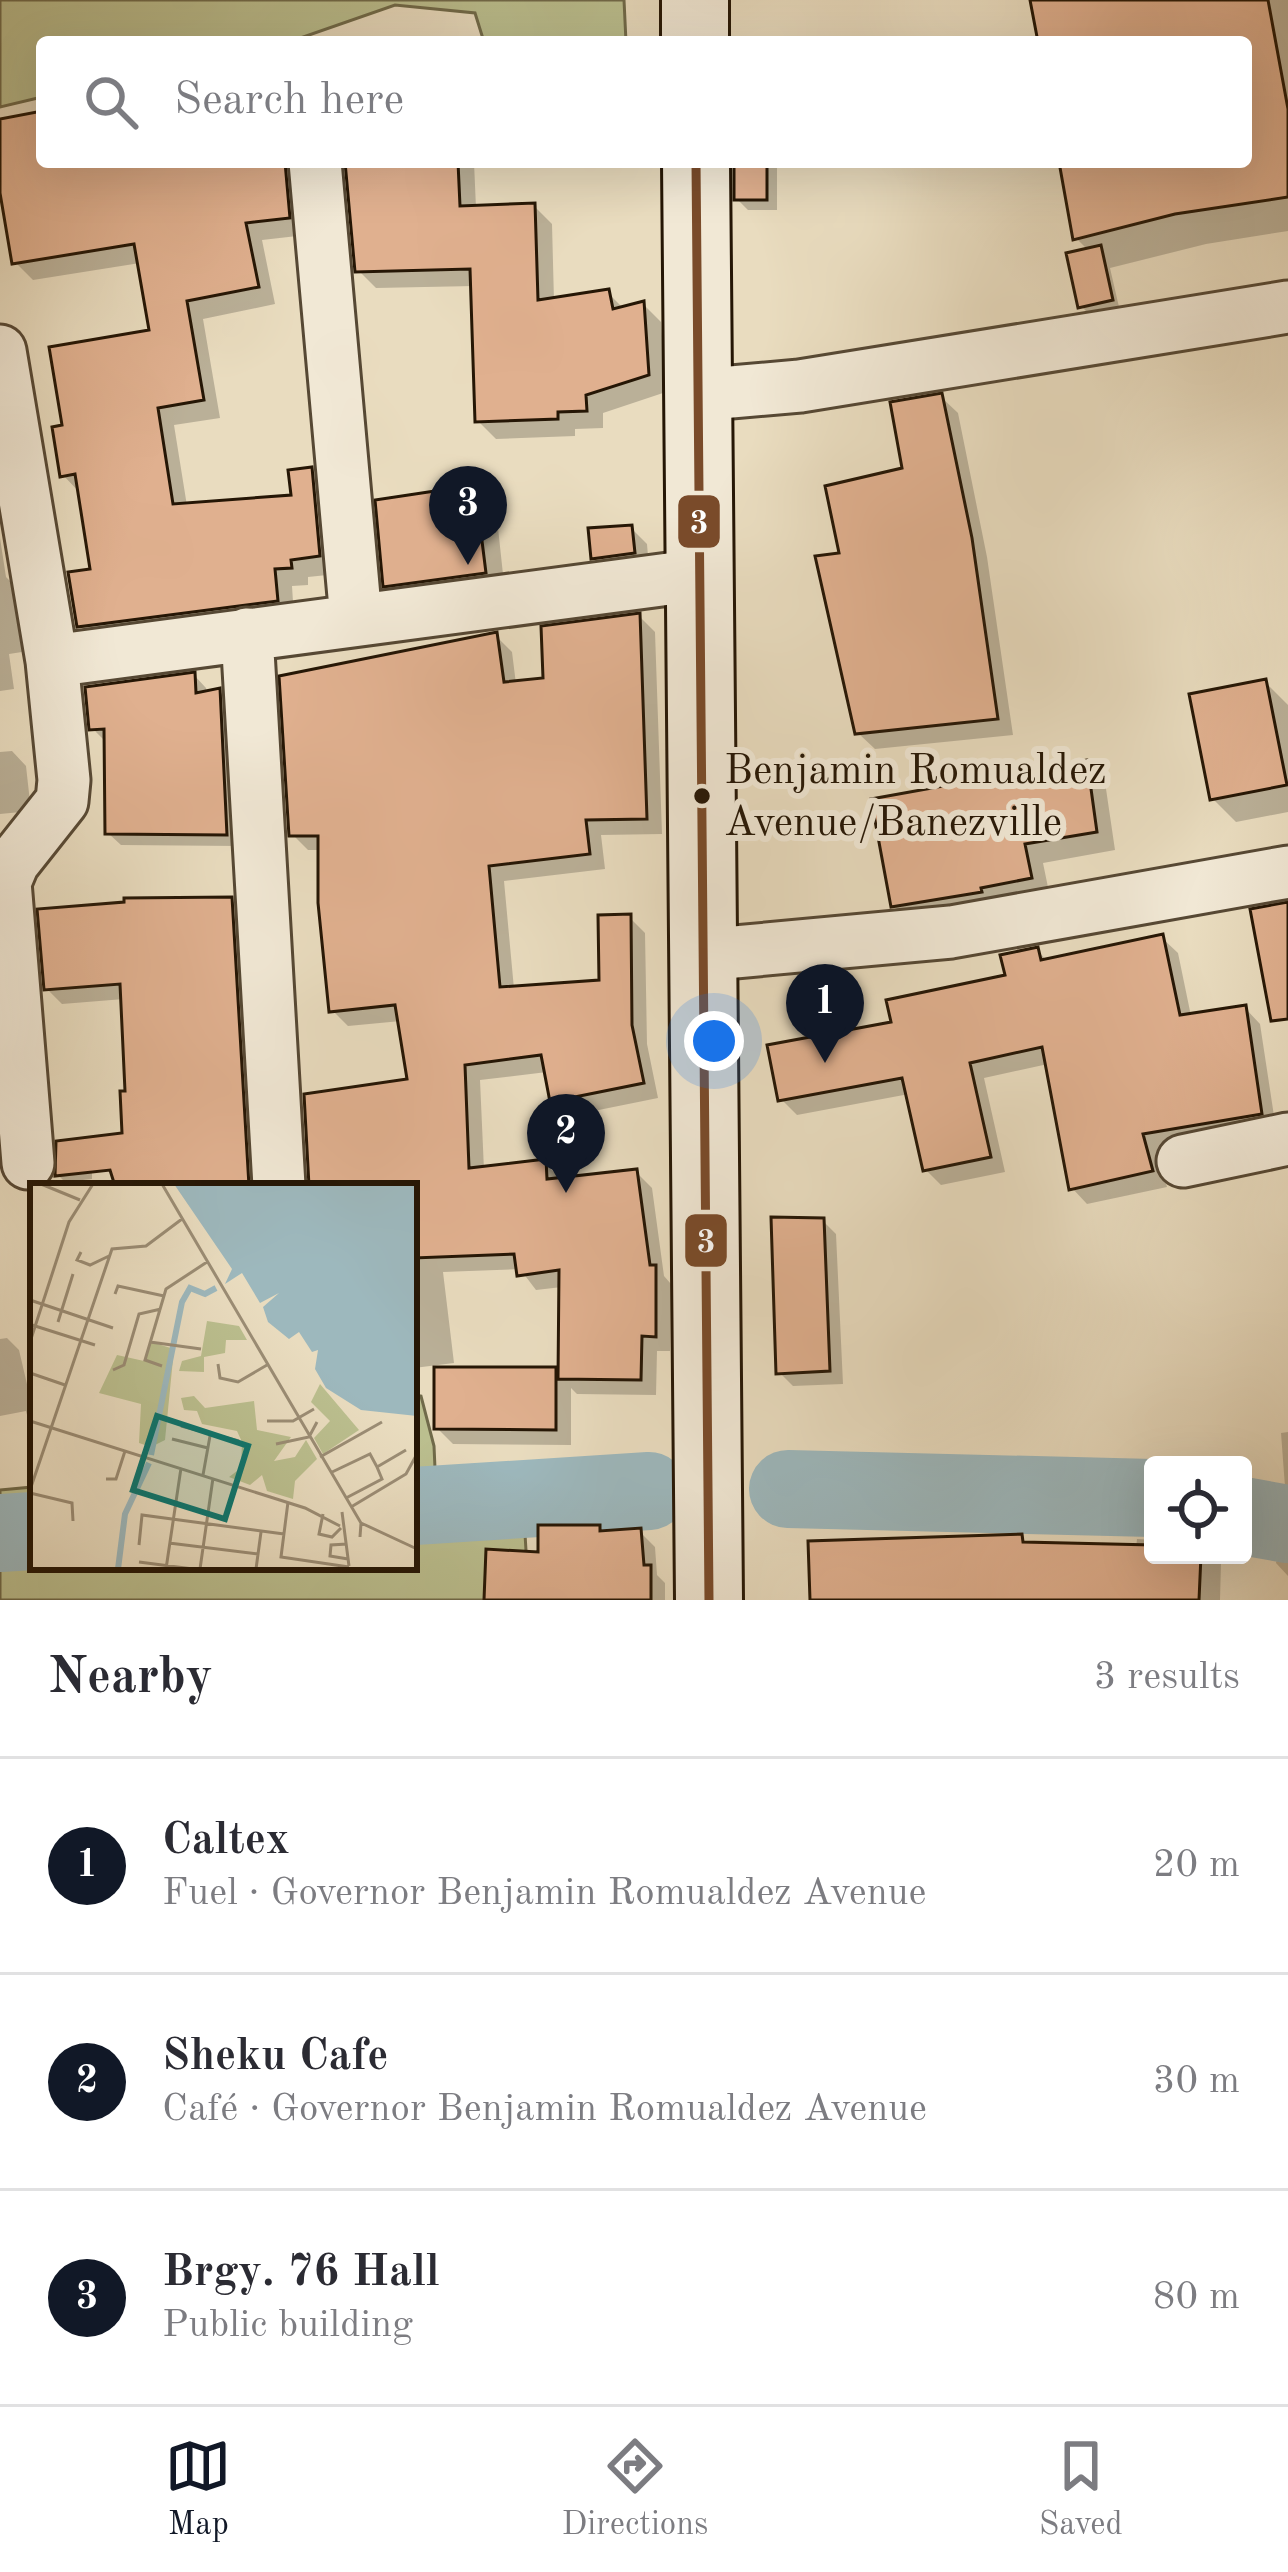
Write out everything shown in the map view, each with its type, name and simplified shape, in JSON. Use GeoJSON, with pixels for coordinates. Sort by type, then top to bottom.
{"type":"FeatureCollection","features":[{"type":"Feature","properties":{"kind":"main road"},"geometry":{"type":"LineString","coordinates":[[695,0],[695,36]]}},
{"type":"Feature","properties":{"kind":"main road"},"geometry":{"type":"LineString","coordinates":[[696,168],[709,1600]]}},
{"type":"Feature","properties":{"kind":"street"},"geometry":{"type":"LineString","coordinates":[[315,168],[356,619]]}},
{"type":"Feature","properties":{"kind":"street"},"geometry":{"type":"LineString","coordinates":[[697,395],[800,386],[1288,307]]}},
{"type":"Feature","properties":{"kind":"street"},"geometry":{"type":"LineString","coordinates":[[0,351],[52,661],[64,780],[62,801],[13,863],[4,882],[28,1162]]}},
{"type":"Feature","properties":{"kind":"street"},"geometry":{"type":"LineString","coordinates":[[52,661],[699,575]]}},
{"type":"Feature","properties":{"kind":"street"},"geometry":{"type":"LineString","coordinates":[[247,634],[280,1183]]}},
{"type":"Feature","properties":{"kind":"street"},"geometry":{"type":"LineString","coordinates":[[702,956],[951,932],[1288,872]]}},
{"type":"Feature","properties":{"kind":"street"},"geometry":{"type":"LineString","coordinates":[[1184,1161],[1288,1139]]}},
{"type":"Feature","properties":{"kind":"green space"},"geometry":{"type":"Polygon","coordinates":[[[0,0],[624,0],[626,36],[482,36],[475,13],[395,5],[306,36],[36,36],[36,98],[0,107],[0,0]]]}},
{"type":"Feature","properties":{"kind":"green space"},"geometry":{"type":"Polygon","coordinates":[[[417,1395],[421,1396],[434,1446],[438,1535],[525,1534],[529,1600],[0,1600],[0,1490],[30,1487],[30,1570],[417,1570],[417,1395]]]}},
{"type":"Feature","properties":{"kind":"building"},"geometry":{"type":"Polygon","coordinates":[[[1030,0],[1268,0],[1288,109],[1288,197],[1175,214],[1073,240],[1060,168],[1252,168],[1252,36],[1037,36],[1030,0]]]}},
{"type":"Feature","properties":{"kind":"building"},"geometry":{"type":"Polygon","coordinates":[[[36,112],[36,168],[286,168],[290,218],[246,223],[259,287],[187,301],[204,400],[158,408],[173,504],[291,495],[288,470],[312,467],[320,556],[291,560],[292,568],[275,569],[278,601],[77,627],[68,572],[90,569],[75,474],[60,477],[52,427],[62,425],[49,347],[149,330],[134,244],[12,264],[0,193],[0,119],[36,112]]]}},
{"type":"Feature","properties":{"kind":"building"},"geometry":{"type":"Polygon","coordinates":[[[346,168],[458,168],[460,206],[535,203],[538,300],[609,289],[613,309],[644,301],[649,375],[586,395],[587,411],[558,412],[558,419],[475,422],[470,269],[355,272],[346,168]]]}},
{"type":"Feature","properties":{"kind":"building"},"geometry":{"type":"Polygon","coordinates":[[[734,168],[767,168],[767,200],[734,200],[734,168]]]}},
{"type":"Feature","properties":{"kind":"building"},"geometry":{"type":"Polygon","coordinates":[[[1101,245],[1113,300],[1078,308],[1066,253],[1101,245]]]}},
{"type":"Feature","properties":{"kind":"building"},"geometry":{"type":"Polygon","coordinates":[[[942,393],[972,538],[998,719],[855,734],[815,556],[839,553],[825,486],[902,468],[890,402],[942,393]]]}},
{"type":"Feature","properties":{"kind":"building"},"geometry":{"type":"Polygon","coordinates":[[[475,485],[486,573],[383,587],[375,500],[475,485]]]}},
{"type":"Feature","properties":{"kind":"building"},"geometry":{"type":"Polygon","coordinates":[[[632,525],[635,553],[591,559],[588,528],[632,525]]]}},
{"type":"Feature","properties":{"kind":"building"},"geometry":{"type":"Polygon","coordinates":[[[640,613],[647,819],[586,820],[590,854],[489,866],[500,987],[599,980],[598,915],[631,914],[632,1025],[644,1083],[550,1102],[541,1055],[465,1065],[469,1168],[546,1159],[547,1179],[637,1169],[650,1265],[656,1265],[656,1337],[642,1336],[641,1380],[558,1379],[559,1270],[517,1276],[514,1254],[417,1258],[417,1183],[309,1183],[304,1094],[407,1079],[395,1005],[329,1012],[318,903],[318,836],[289,836],[279,676],[497,632],[504,682],[543,678],[541,626],[640,613]]]}},
{"type":"Feature","properties":{"kind":"building"},"geometry":{"type":"Polygon","coordinates":[[[195,672],[196,693],[220,688],[227,835],[105,834],[104,729],[89,730],[85,687],[195,672]]]}},
{"type":"Feature","properties":{"kind":"building"},"geometry":{"type":"Polygon","coordinates":[[[1266,679],[1287,785],[1210,800],[1189,694],[1266,679]]]}},
{"type":"Feature","properties":{"kind":"building"},"geometry":{"type":"Polygon","coordinates":[[[1087,760],[1097,832],[1025,844],[1032,878],[981,888],[982,892],[891,907],[871,799],[1087,760]]]}},
{"type":"Feature","properties":{"kind":"building"},"geometry":{"type":"Polygon","coordinates":[[[232,897],[249,1183],[114,1183],[110,1170],[55,1176],[56,1141],[122,1133],[120,984],[44,990],[37,909],[124,902],[124,898],[232,897]]]}},
{"type":"Feature","properties":{"kind":"building"},"geometry":{"type":"Polygon","coordinates":[[[1288,902],[1288,1019],[1271,1021],[1250,909],[1288,902]]]}},
{"type":"Feature","properties":{"kind":"building"},"geometry":{"type":"Polygon","coordinates":[[[1163,934],[1180,1015],[1246,1005],[1262,1114],[1143,1134],[1153,1171],[1069,1190],[1042,1047],[970,1063],[991,1157],[923,1171],[902,1078],[778,1101],[767,1045],[891,1022],[886,1000],[1005,975],[1000,955],[1038,947],[1041,960],[1163,934]]]}},
{"type":"Feature","properties":{"kind":"building"},"geometry":{"type":"Polygon","coordinates":[[[771,1217],[824,1218],[830,1371],[776,1374],[771,1217]]]}},
{"type":"Feature","properties":{"kind":"building"},"geometry":{"type":"Polygon","coordinates":[[[434,1367],[556,1367],[556,1430],[434,1429],[434,1367]]]}},
{"type":"Feature","properties":{"kind":"building"},"geometry":{"type":"Polygon","coordinates":[[[538,1525],[600,1525],[600,1531],[641,1528],[644,1565],[651,1565],[651,1600],[484,1600],[486,1549],[538,1552],[538,1525]]]}},
{"type":"Feature","properties":{"kind":"building"},"geometry":{"type":"Polygon","coordinates":[[[1022,1534],[1023,1542],[1144,1545],[1144,1564],[1201,1564],[1199,1600],[810,1600],[808,1541],[1022,1534]]]}},
{"type":"Feature","properties":{"kind":"waterway"},"geometry":{"type":"LineString","coordinates":[[788,1489],[1144,1498]]}},
{"type":"Feature","properties":{"kind":"waterway"},"geometry":{"type":"LineString","coordinates":[[649,1491],[657,1491]]}},
{"type":"Feature","properties":{"kind":"waterway"},"geometry":{"type":"LineString","coordinates":[[417,1506],[649,1491]]}},
{"type":"Feature","properties":{"kind":"waterway"},"geometry":{"type":"LineString","coordinates":[[1252,1518],[1288,1524]]}},
{"type":"Feature","properties":{"kind":"waterway"},"geometry":{"type":"LineString","coordinates":[[0,1533],[30,1531]]}},
{"type":"Feature","properties":{"kind":"transit line","name":"3"},"geometry":{"type":"LineString","coordinates":[[696,168],[709,1600]]}},
{"type":"Feature","properties":{"kind":"place","name":"Brgy. 76 Hall"},"geometry":{"type":"Point","coordinates":[468,565]}},
{"type":"Feature","properties":{"kind":"place","name":"Benjamin Romualdez Avenue/Banezville"},"geometry":{"type":"Point","coordinates":[702,796]}},
{"type":"Feature","properties":{"kind":"place","name":"Caltex"},"geometry":{"type":"Point","coordinates":[825,1063]}},
{"type":"Feature","properties":{"kind":"place","name":"Sheku Cafe"},"geometry":{"type":"Point","coordinates":[566,1193]}}]}
